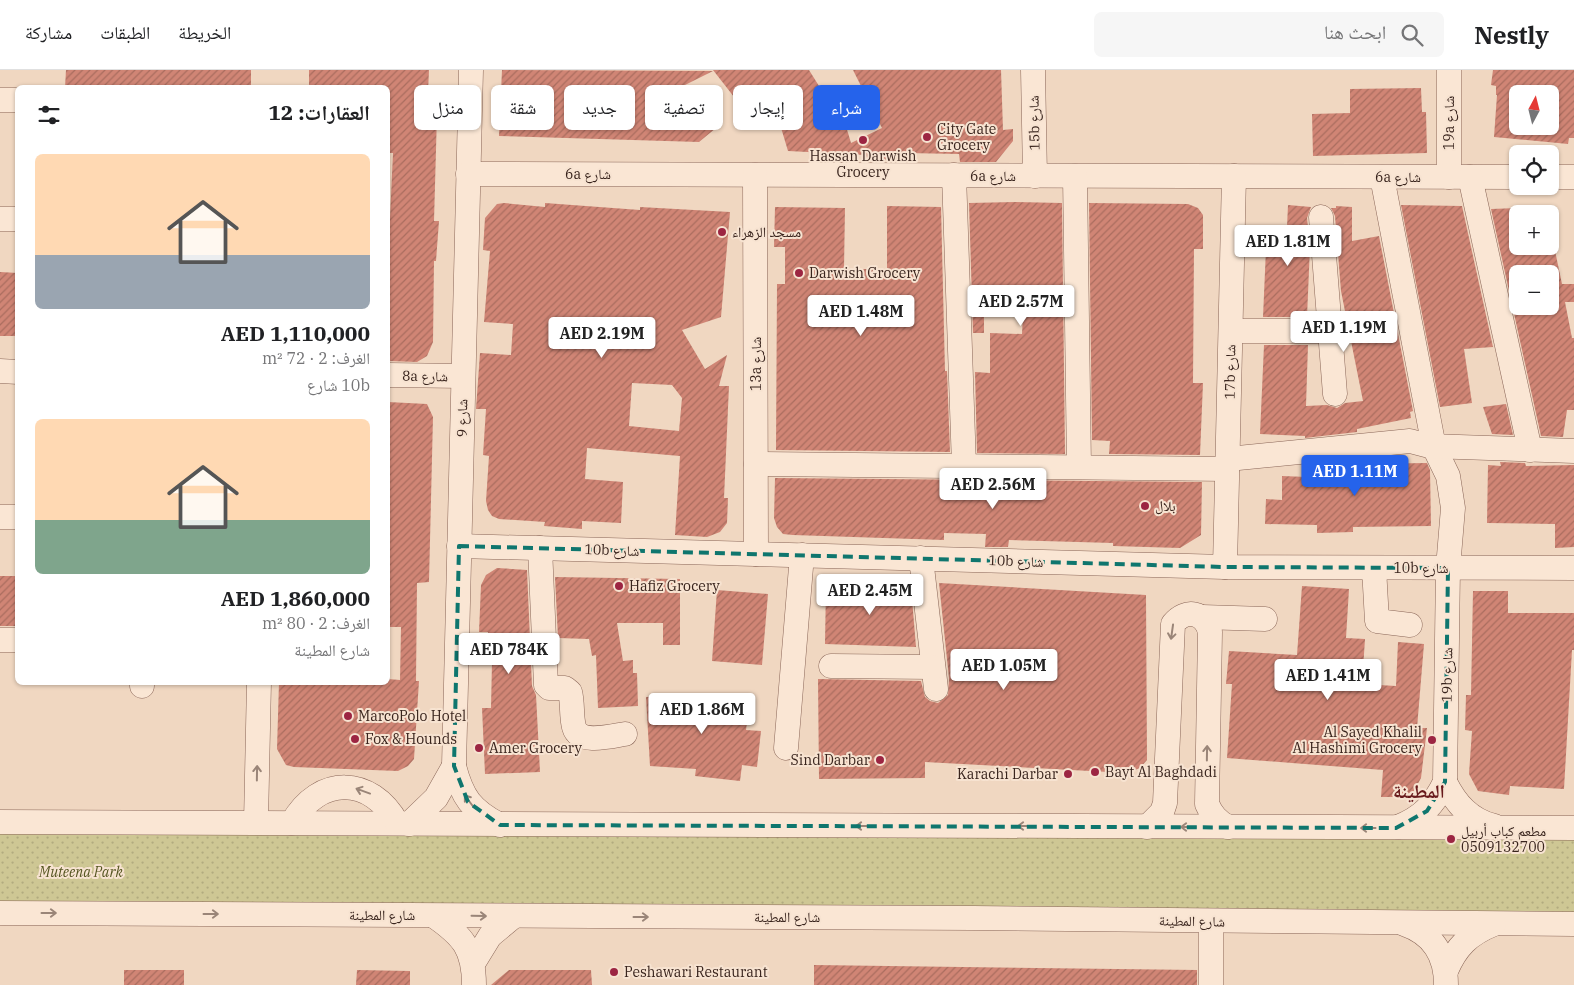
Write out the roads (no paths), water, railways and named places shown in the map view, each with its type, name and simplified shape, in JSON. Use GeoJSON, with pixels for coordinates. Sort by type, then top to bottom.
{"type":"FeatureCollection","features":[{"type":"Feature","properties":{"kind":"street","name":"شارع 9"},"geometry":{"type":"LineString","coordinates":[[471,70],[454,766],[459,785],[468,802],[482,816],[500,825]]}},
{"type":"Feature","properties":{"kind":"street","name":"15b شارع"},"geometry":{"type":"LineString","coordinates":[[1033,70],[1035,176]]}},
{"type":"Feature","properties":{"kind":"street","name":"19a شارع"},"geometry":{"type":"LineString","coordinates":[[1449,70],[1460,177],[1530,450]]}},
{"type":"Feature","properties":{"kind":"street"},"geometry":{"type":"LineString","coordinates":[[0,100],[15,100]]}},
{"type":"Feature","properties":{"kind":"street","name":"6a شارع"},"geometry":{"type":"LineString","coordinates":[[468,174],[1509,177]]}},
{"type":"Feature","properties":{"kind":"street","name":"13a شارع"},"geometry":{"type":"LineString","coordinates":[[755,175],[756,554]]}},
{"type":"Feature","properties":{"kind":"street"},"geometry":{"type":"LineString","coordinates":[[954,175],[964,466]]}},
{"type":"Feature","properties":{"kind":"street"},"geometry":{"type":"LineString","coordinates":[[1075,176],[1079,467]]}},
{"type":"Feature","properties":{"kind":"street","name":"17b شارع"},"geometry":{"type":"LineString","coordinates":[[1225,567],[1234,176]]}},
{"type":"Feature","properties":{"kind":"street","name":"19b شارع"},"geometry":{"type":"LineString","coordinates":[[1382,177],[1434,447],[1442,461],[1452,492],[1453,508],[1448,568],[1445,782],[1438,798],[1426,811],[1412,821],[1396,828]]}},
{"type":"Feature","properties":{"kind":"street"},"geometry":{"type":"LineString","coordinates":[[1559,177],[1574,177]]}},
{"type":"Feature","properties":{"kind":"street"},"geometry":{"type":"LineString","coordinates":[[1320,217],[1334,394]]}},
{"type":"Feature","properties":{"kind":"street"},"geometry":{"type":"LineString","coordinates":[[0,219],[15,220]]}},
{"type":"Feature","properties":{"kind":"street"},"geometry":{"type":"LineString","coordinates":[[1231,331],[1329,331]]}},
{"type":"Feature","properties":{"kind":"street"},"geometry":{"type":"LineString","coordinates":[[0,371],[15,372]]}},
{"type":"Feature","properties":{"kind":"street","name":"8a شارع"},"geometry":{"type":"LineString","coordinates":[[390,375],[463,376]]}},
{"type":"Feature","properties":{"kind":"street"},"geometry":{"type":"LineString","coordinates":[[756,464],[1079,467],[1228,464],[1410,441],[1434,447],[1574,451]]}},
{"type":"Feature","properties":{"kind":"street"},"geometry":{"type":"LineString","coordinates":[[0,517],[15,517]]}},
{"type":"Feature","properties":{"kind":"street","name":"10b شارع"},"geometry":{"type":"LineString","coordinates":[[459,546],[1225,567],[1574,568]]}},
{"type":"Feature","properties":{"kind":"street"},"geometry":{"type":"LineString","coordinates":[[540,548],[546,685],[550,688],[565,688],[570,692],[574,728],[580,736],[590,738],[625,734]]}},
{"type":"Feature","properties":{"kind":"street"},"geometry":{"type":"LineString","coordinates":[[786,748],[802,555]]}},
{"type":"Feature","properties":{"kind":"street"},"geometry":{"type":"LineString","coordinates":[[831,666],[934,678],[921,558]]}},
{"type":"Feature","properties":{"kind":"street"},"geometry":{"type":"LineString","coordinates":[[1374,568],[1377,621],[1410,625]]}},
{"type":"Feature","properties":{"kind":"street"},"geometry":{"type":"LineString","coordinates":[[1147,827],[1159,816],[1165,803],[1173,624],[1186,614],[1202,617],[1265,620]]}},
{"type":"Feature","properties":{"kind":"street"},"geometry":{"type":"LineString","coordinates":[[1202,617],[1208,624],[1210,632],[1207,804],[1218,822],[1228,827]]}},
{"type":"Feature","properties":{"kind":"street"},"geometry":{"type":"LineString","coordinates":[[0,640],[15,640]]}},
{"type":"Feature","properties":{"kind":"street"},"geometry":{"type":"LineString","coordinates":[[256,822],[259,685]]}},
{"type":"Feature","properties":{"kind":"street","name":"شارع 9"},"geometry":{"type":"LineString","coordinates":[[403,824],[436,798],[454,766]]}},
{"type":"Feature","properties":{"kind":"street"},"geometry":{"type":"LineString","coordinates":[[1445,782],[1454,800],[1468,814],[1485,824],[1504,828]]}},
{"type":"Feature","properties":{"kind":"street"},"geometry":{"type":"LineString","coordinates":[[292,823],[301,808],[313,796],[329,789],[346,787],[362,790],[377,798],[403,824]]}},
{"type":"Feature","properties":{"kind":"street"},"geometry":{"type":"LineString","coordinates":[[0,822],[1574,828]]}},
{"type":"Feature","properties":{"kind":"street","name":"شارع المطينة"},"geometry":{"type":"LineString","coordinates":[[0,912],[1574,924]]}},
{"type":"Feature","properties":{"kind":"street"},"geometry":{"type":"LineString","coordinates":[[434,916],[458,935],[474,974]]}},
{"type":"Feature","properties":{"kind":"street"},"geometry":{"type":"LineString","coordinates":[[474,974],[490,936],[514,916]]}},
{"type":"Feature","properties":{"kind":"street"},"geometry":{"type":"LineString","coordinates":[[1211,985],[1212,921]]}},
{"type":"Feature","properties":{"kind":"street"},"geometry":{"type":"LineString","coordinates":[[1399,923],[1416,928],[1430,939],[1441,953],[1446,978]]}},
{"type":"Feature","properties":{"kind":"street"},"geometry":{"type":"LineString","coordinates":[[1446,978],[1453,955],[1464,941],[1479,930],[1496,923]]}},
{"type":"Feature","properties":{"kind":"place","name":"City Gate Grocery"},"geometry":{"type":"Point","coordinates":[927,137]}},
{"type":"Feature","properties":{"kind":"place","name":"Hassan Darwish Grocery"},"geometry":{"type":"Point","coordinates":[863,140]}},
{"type":"Feature","properties":{"kind":"place","name":"مسجد الزهراء"},"geometry":{"type":"Point","coordinates":[722,232]}},
{"type":"Feature","properties":{"kind":"place","name":"Darwish Grocery"},"geometry":{"type":"Point","coordinates":[799,273]}},
{"type":"Feature","properties":{"kind":"place","name":"بلال"},"geometry":{"type":"Point","coordinates":[1145,506]}},
{"type":"Feature","properties":{"kind":"place","name":"Hafiz Grocery"},"geometry":{"type":"Point","coordinates":[619,586]}},
{"type":"Feature","properties":{"kind":"place","name":"MarcoPolo Hotel"},"geometry":{"type":"Point","coordinates":[348,716]}},
{"type":"Feature","properties":{"kind":"place","name":"Fox & Hounds"},"geometry":{"type":"Point","coordinates":[355,739]}},
{"type":"Feature","properties":{"kind":"place","name":"Al Sayed Khalil Al Hashimi Grocery"},"geometry":{"type":"Point","coordinates":[1432,740]}},
{"type":"Feature","properties":{"kind":"place","name":"Amer Grocery"},"geometry":{"type":"Point","coordinates":[479,748]}},
{"type":"Feature","properties":{"kind":"place","name":"Sind Darbar"},"geometry":{"type":"Point","coordinates":[880,760]}},
{"type":"Feature","properties":{"kind":"place","name":"Bayt Al Baghdadi"},"geometry":{"type":"Point","coordinates":[1095,772]}},
{"type":"Feature","properties":{"kind":"place","name":"Karachi Darbar"},"geometry":{"type":"Point","coordinates":[1068,774]}},
{"type":"Feature","properties":{"kind":"place","name":"مطعم كباب أربيل 0509132700"},"geometry":{"type":"Point","coordinates":[1451,839]}},
{"type":"Feature","properties":{"kind":"place","name":"Peshawari Restaurant"},"geometry":{"type":"Point","coordinates":[614,972]}},
{"type":"Feature","properties":{"kind":"district","name":"المطينة"},"geometry":{"type":"Point","coordinates":[1419,791]}},
{"type":"Feature","properties":{"kind":"park label","name":"Muteena Park"},"geometry":{"type":"Point","coordinates":[81,872]}}]}
